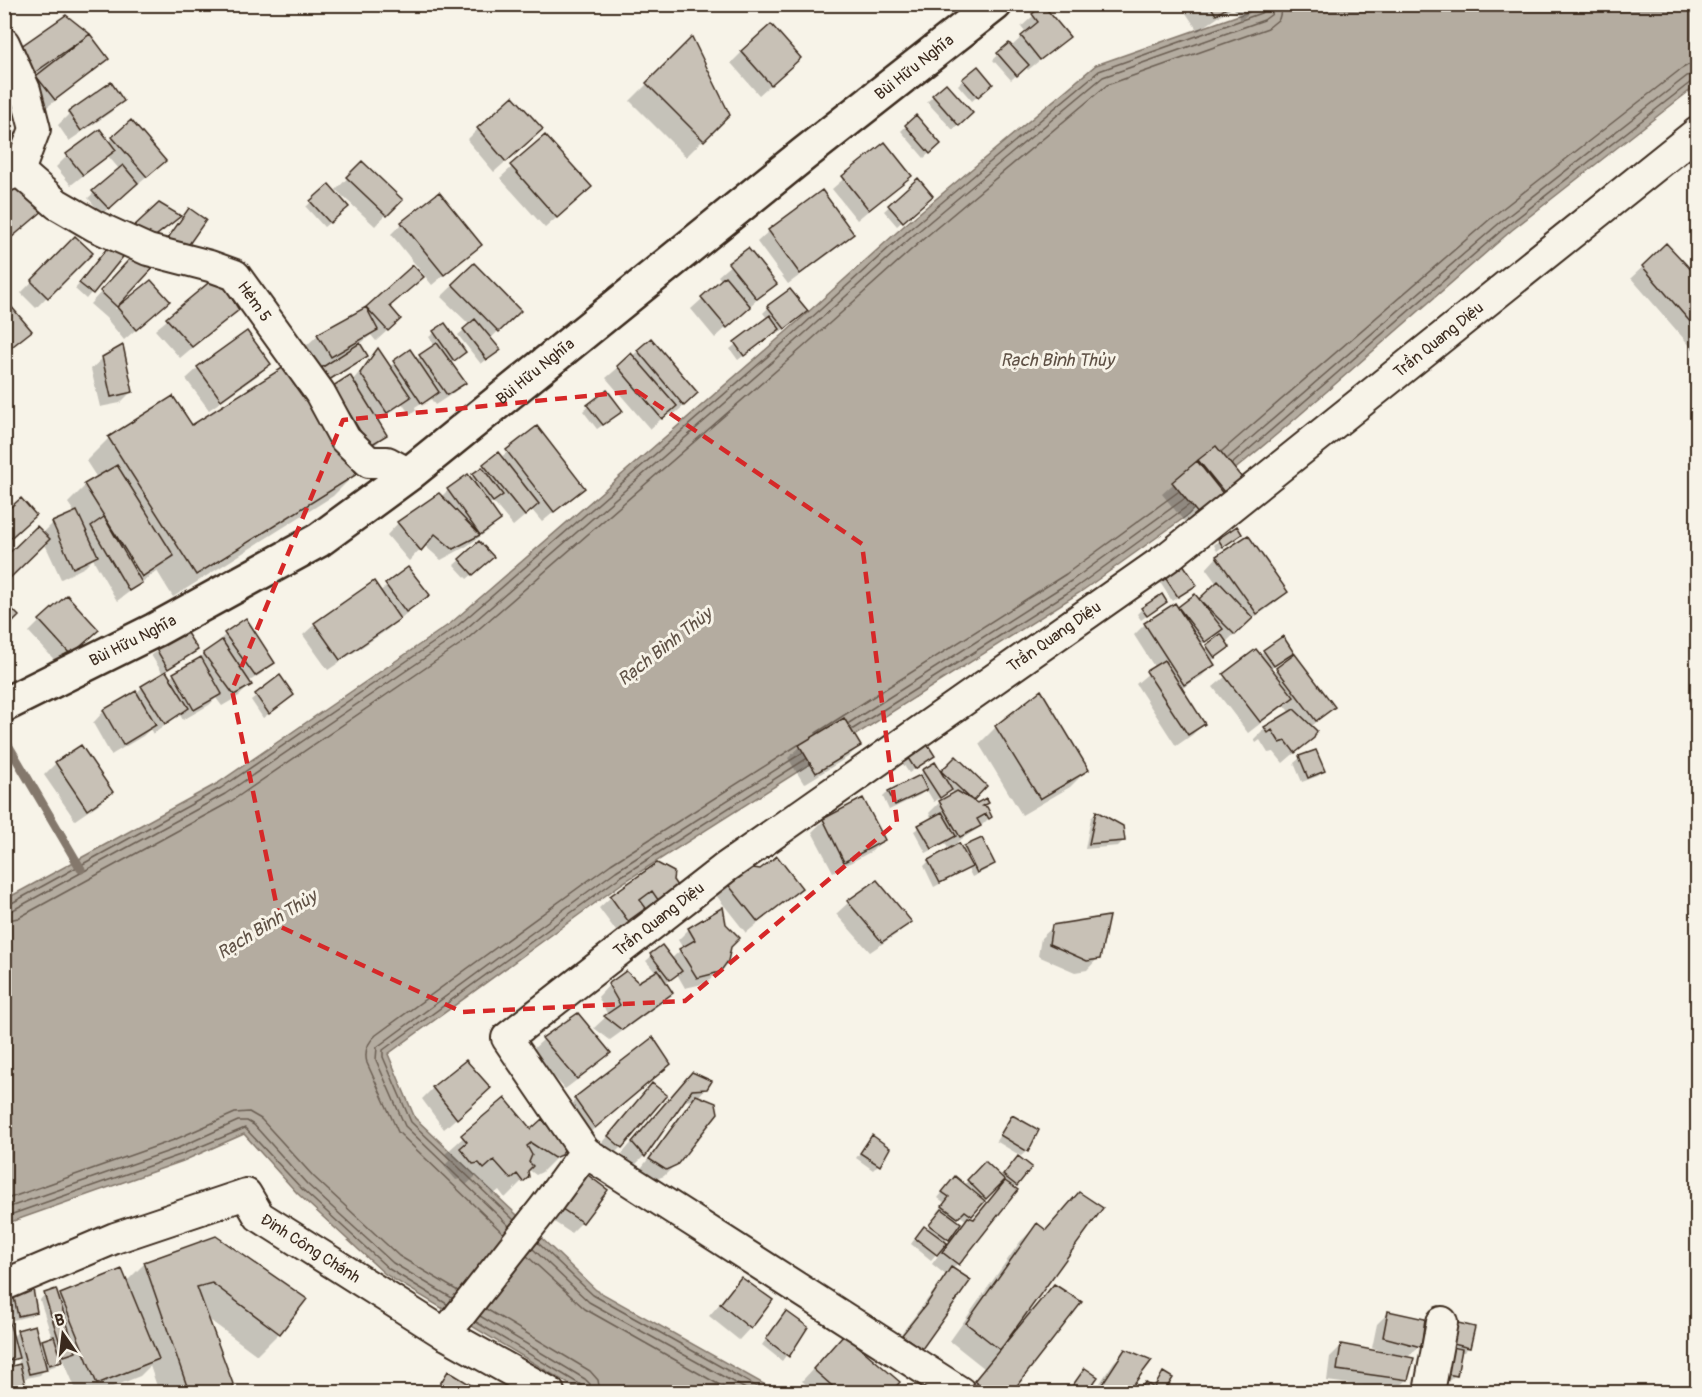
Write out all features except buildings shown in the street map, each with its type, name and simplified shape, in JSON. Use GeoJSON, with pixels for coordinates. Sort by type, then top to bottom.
{"type":"FeatureCollection","features":[{"type":"Feature","properties":{"kind":"main road","name":"Bùi Hữu Nghĩa"},"geometry":{"type":"LineString","coordinates":[[4,705],[155,630],[320,540],[408,474],[804,154],[994,4]]}},
{"type":"Feature","properties":{"kind":"street","name":"Hẻm 5"},"geometry":{"type":"LineString","coordinates":[[4,44],[25,90],[35,129],[12,174],[95,226],[148,250],[235,275],[320,393],[345,439],[369,462],[387,462],[408,474]]}},
{"type":"Feature","properties":{"kind":"street","name":"Trần Quang Diệu"},"geometry":{"type":"LineString","coordinates":[[960,1392],[585,1152],[507,1038],[726,868],[1168,557],[1698,132]]}},
{"type":"Feature","properties":{"kind":"street"},"geometry":{"type":"LineString","coordinates":[[549,1392],[451,1327],[585,1152]]}},
{"type":"Feature","properties":{"kind":"street","name":"Đinh Công Chánh"},"geometry":{"type":"LineString","coordinates":[[4,1285],[115,1238],[246,1194],[258,1216],[451,1327]]}},
{"type":"Feature","properties":{"kind":"street"},"geometry":{"type":"LineString","coordinates":[[1430,1392],[1442,1322]]}},
{"type":"Feature","properties":{"kind":"highlighted area"},"geometry":{"type":"Polygon","coordinates":[[[637,391],[862,544],[897,822],[685,1001],[462,1012],[281,927],[232,690],[343,420],[637,391]]]}},
{"type":"Feature","properties":{"kind":"water","name":"Rạch Bình Thủy"},"geometry":{"type":"Polygon","coordinates":[[[1263,5],[1697,5],[1697,85],[1512,230],[1220,482],[1188,515],[1079,593],[624,882],[388,1054],[415,1118],[596,1290],[778,1392],[582,1392],[385,1274],[297,1193],[244,1134],[183,1161],[5,1224],[4,900],[218,783],[451,623],[786,332],[906,224],[1096,65],[1263,5]]]}},
{"type":"Feature","properties":{"kind":"waterway"},"geometry":{"type":"LineString","coordinates":[[4,738],[81,869]]}}]}
